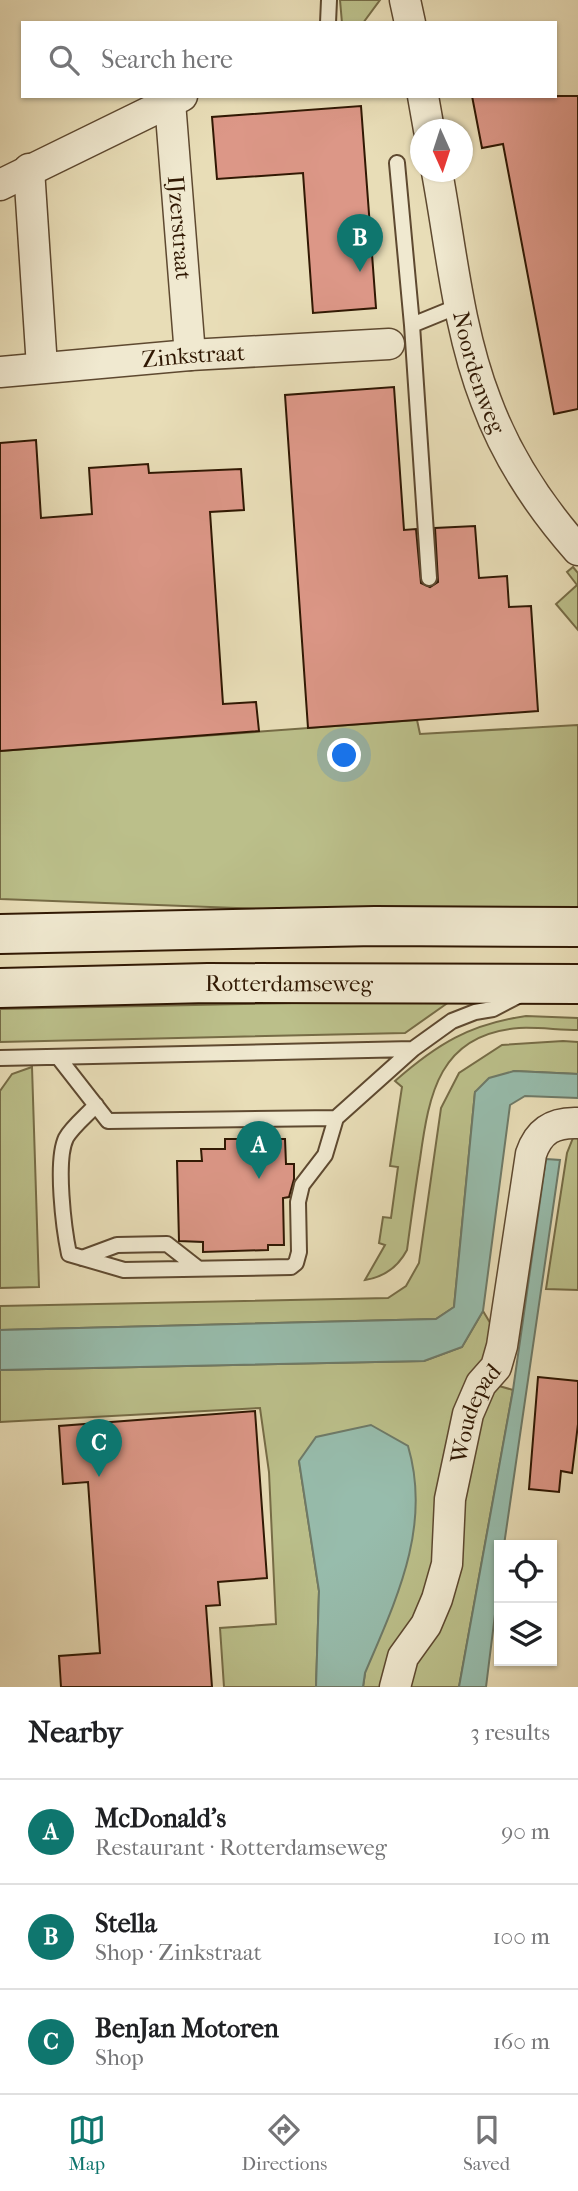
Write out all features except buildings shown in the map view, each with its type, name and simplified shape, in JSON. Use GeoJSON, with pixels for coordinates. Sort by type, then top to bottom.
{"type":"FeatureCollection","features":[{"type":"Feature","properties":{"kind":"main road"},"geometry":{"type":"LineString","coordinates":[[0,934],[375,926],[578,927]]}},
{"type":"Feature","properties":{"kind":"main road","name":"Rotterdamseweg"},"geometry":{"type":"LineString","coordinates":[[0,988],[560,983]]}},
{"type":"Feature","properties":{"kind":"street"},"geometry":{"type":"LineString","coordinates":[[405,0],[410,21]]}},
{"type":"Feature","properties":{"kind":"street"},"geometry":{"type":"LineString","coordinates":[[423,98],[427,119]]}},
{"type":"Feature","properties":{"kind":"street"},"geometry":{"type":"LineString","coordinates":[[0,185],[176,99]]}},
{"type":"Feature","properties":{"kind":"street","name":"IJzerstraat"},"geometry":{"type":"LineString","coordinates":[[176,99],[190,355]]}},
{"type":"Feature","properties":{"kind":"street"},"geometry":{"type":"LineString","coordinates":[[29,169],[42,368]]}},
{"type":"Feature","properties":{"kind":"street","name":"Noordenweg"},"geometry":{"type":"LineString","coordinates":[[439,182],[461,304],[485,400],[506,448],[534,492],[578,550]]}},
{"type":"Feature","properties":{"kind":"street","name":"Zinkstraat"},"geometry":{"type":"LineString","coordinates":[[0,372],[190,355],[389,344]]}},
{"type":"Feature","properties":{"kind":"street","name":"Woudepad"},"geometry":{"type":"LineString","coordinates":[[396,1687],[402,1657],[426,1625],[447,1564],[450,1499],[456,1461],[468,1414],[481,1384],[496,1367],[502,1346],[531,1154],[536,1140],[551,1126],[578,1122]]}},
{"type":"Feature","properties":{"kind":"lane"},"geometry":{"type":"LineString","coordinates":[[328,21],[329,0]]}},
{"type":"Feature","properties":{"kind":"lane"},"geometry":{"type":"LineString","coordinates":[[397,163],[412,326],[429,578]]}},
{"type":"Feature","properties":{"kind":"lane"},"geometry":{"type":"LineString","coordinates":[[412,326],[461,304]]}},
{"type":"Feature","properties":{"kind":"lane"},"geometry":{"type":"LineString","coordinates":[[96,1105],[66,1139],[62,1166],[65,1235],[69,1254],[124,1270],[291,1267],[296,1263],[302,1185],[325,1155],[336,1118],[413,1049],[452,1021],[475,1012],[493,1009],[560,983]]}},
{"type":"Feature","properties":{"kind":"lane"},"geometry":{"type":"LineString","coordinates":[[3,1060],[413,1049]]}},
{"type":"Feature","properties":{"kind":"lane"},"geometry":{"type":"LineString","coordinates":[[58,1057],[108,1121],[336,1118]]}},
{"type":"Feature","properties":{"kind":"lane"},"geometry":{"type":"LineString","coordinates":[[82,1258],[117,1245],[167,1244],[199,1269]]}},
{"type":"Feature","properties":{"kind":"green space"},"geometry":{"type":"Polygon","coordinates":[[[340,0],[380,0],[364,21],[342,21],[340,0]]]}},
{"type":"Feature","properties":{"kind":"green space"},"geometry":{"type":"Polygon","coordinates":[[[573,567],[578,573],[578,630],[556,604],[577,585],[567,572],[573,567]]]}},
{"type":"Feature","properties":{"kind":"green space"},"geometry":{"type":"Polygon","coordinates":[[[417,720],[420,734],[578,725],[578,908],[263,909],[0,899],[0,751],[417,720]]]}},
{"type":"Feature","properties":{"kind":"green space"},"geometry":{"type":"Polygon","coordinates":[[[449,1002],[405,1033],[0,1042],[0,1009],[449,1002]]]}},
{"type":"Feature","properties":{"kind":"green space"},"geometry":{"type":"Polygon","coordinates":[[[526,1016],[578,1018],[578,1030],[519,1028],[492,1033],[471,1042],[455,1055],[443,1071],[428,1112],[407,1250],[390,1270],[365,1280],[385,1245],[379,1243],[383,1217],[391,1218],[398,1167],[390,1166],[402,1087],[395,1081],[425,1056],[471,1030],[526,1016]]]}},
{"type":"Feature","properties":{"kind":"green space"},"geometry":{"type":"Polygon","coordinates":[[[578,1042],[578,1074],[514,1071],[475,1092],[454,1307],[436,1319],[0,1330],[0,1306],[388,1298],[406,1286],[419,1263],[441,1108],[459,1073],[502,1045],[578,1042]]]}},
{"type":"Feature","properties":{"kind":"green space"},"geometry":{"type":"Polygon","coordinates":[[[32,1067],[39,1287],[0,1288],[0,1091],[12,1074],[32,1067]]]}},
{"type":"Feature","properties":{"kind":"green space"},"geometry":{"type":"Polygon","coordinates":[[[573,1138],[578,1138],[578,1290],[546,1289],[567,1153],[573,1138]]]}},
{"type":"Feature","properties":{"kind":"green space"},"geometry":{"type":"Polygon","coordinates":[[[483,1311],[495,1331],[439,1558],[391,1687],[363,1687],[365,1673],[299,1461],[319,1591],[316,1687],[224,1687],[220,1628],[276,1624],[269,1472],[260,1408],[0,1422],[0,1370],[424,1361],[462,1347],[483,1311]]]}},
{"type":"Feature","properties":{"kind":"green space"},"geometry":{"type":"Polygon","coordinates":[[[492,1384],[513,1390],[459,1687],[399,1687],[460,1474],[492,1384]]]}},
{"type":"Feature","properties":{"kind":"shaded area"},"geometry":{"type":"Polygon","coordinates":[[[514,1071],[578,1074],[578,1098],[525,1096],[510,1105],[483,1311],[462,1347],[424,1361],[0,1370],[0,1330],[436,1319],[454,1307],[475,1092],[489,1078],[514,1071]]]}},
{"type":"Feature","properties":{"kind":"shaded area"},"geometry":{"type":"Polygon","coordinates":[[[546,1159],[560,1160],[505,1540],[494,1540],[494,1622],[486,1687],[459,1687],[513,1390],[546,1159]]]}},
{"type":"Feature","properties":{"kind":"shaded area"},"geometry":{"type":"Polygon","coordinates":[[[371,1425],[408,1446],[416,1505],[413,1534],[399,1590],[365,1673],[363,1687],[316,1687],[319,1591],[299,1461],[316,1437],[371,1425]]]}},
{"type":"Feature","properties":{"kind":"place","name":"Stella"},"geometry":{"type":"Point","coordinates":[360,272]}},
{"type":"Feature","properties":{"kind":"place","name":"McDonald's"},"geometry":{"type":"Point","coordinates":[259,1179]}},
{"type":"Feature","properties":{"kind":"place","name":"BenJan Motoren"},"geometry":{"type":"Point","coordinates":[99,1477]}}]}
